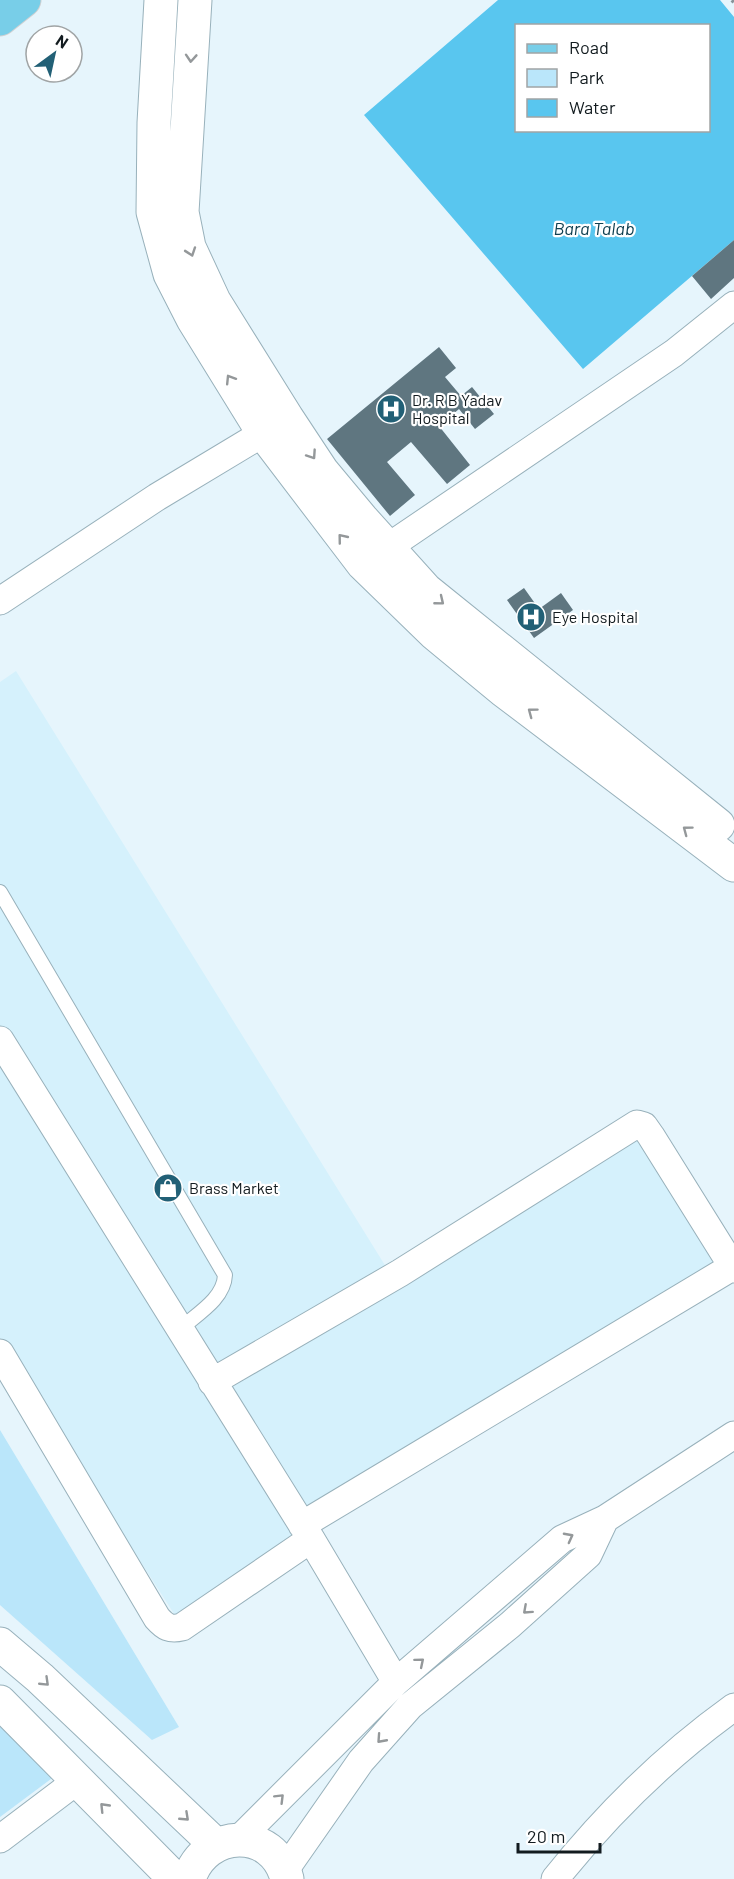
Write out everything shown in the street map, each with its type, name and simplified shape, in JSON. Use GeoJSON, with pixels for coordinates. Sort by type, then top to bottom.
{"type":"FeatureCollection","features":[{"type":"Feature","properties":{"kind":"main road"},"geometry":{"type":"LineString","coordinates":[[0,19],[24,0]]}},
{"type":"Feature","properties":{"kind":"main road"},"geometry":{"type":"LineString","coordinates":[[161,0],[154,123],[153,212],[170,274],[179,292],[275,426],[434,633],[503,690],[734,865]]}},
{"type":"Feature","properties":{"kind":"main road"},"geometry":{"type":"LineString","coordinates":[[195,0],[182,212],[189,248],[275,426]]}},
{"type":"Feature","properties":{"kind":"main road"},"geometry":{"type":"LineString","coordinates":[[375,556],[426,590],[734,838]]}},
{"type":"Feature","properties":{"kind":"main road"},"geometry":{"type":"LineString","coordinates":[[0,1644],[227,1842],[266,1848],[277,1857],[286,1874]]}},
{"type":"Feature","properties":{"kind":"main road"},"geometry":{"type":"LineString","coordinates":[[0,1702],[175,1879]]}},
{"type":"Feature","properties":{"kind":"main road"},"geometry":{"type":"LineString","coordinates":[[189,1879],[199,1859],[227,1842]]}},
{"type":"Feature","properties":{"kind":"street"},"geometry":{"type":"LineString","coordinates":[[375,556],[674,353],[734,305]]}},
{"type":"Feature","properties":{"kind":"street"},"geometry":{"type":"LineString","coordinates":[[0,602],[157,497],[275,426]]}},
{"type":"Feature","properties":{"kind":"street"},"geometry":{"type":"LineString","coordinates":[[0,1040],[306,1532],[396,1682]]}},
{"type":"Feature","properties":{"kind":"street"},"geometry":{"type":"LineString","coordinates":[[0,1353],[165,1626],[173,1629],[182,1627],[306,1532],[733,1268],[644,1126],[637,1124],[400,1273],[212,1382]]}},
{"type":"Feature","properties":{"kind":"street"},"geometry":{"type":"LineString","coordinates":[[227,1842],[396,1682],[562,1539],[605,1520],[734,1435]]}},
{"type":"Feature","properties":{"kind":"street"},"geometry":{"type":"LineString","coordinates":[[286,1874],[362,1761],[410,1706],[510,1625],[588,1555],[605,1520]]}},
{"type":"Feature","properties":{"kind":"street"},"geometry":{"type":"LineString","coordinates":[[555,1879],[641,1783],[688,1740],[734,1707]]}},
{"type":"Feature","properties":{"kind":"street"},"geometry":{"type":"LineString","coordinates":[[0,1839],[78,1780]]}},
{"type":"Feature","properties":{"kind":"lane"},"geometry":{"type":"LineString","coordinates":[[0,892],[225,1275],[224,1287],[217,1296],[180,1329]]}},
{"type":"Feature","properties":{"kind":"shaded area","name":"Brass Market"},"geometry":{"type":"Polygon","coordinates":[[[16,671],[396,1283],[653,1126],[734,1249],[178,1620],[0,1342],[0,682],[16,671]]]}},
{"type":"Feature","properties":{"kind":"green space"},"geometry":{"type":"Polygon","coordinates":[[[0,1430],[179,1727],[152,1740],[0,1605],[0,1430]]]}},
{"type":"Feature","properties":{"kind":"green space"},"geometry":{"type":"Polygon","coordinates":[[[0,1713],[59,1773],[0,1817],[0,1713]]]}},
{"type":"Feature","properties":{"kind":"water","name":"Bara Talab"},"geometry":{"type":"Polygon","coordinates":[[[498,0],[720,0],[734,17],[734,240],[583,369],[364,115],[498,0]]]}},
{"type":"Feature","properties":{"kind":"building"},"geometry":{"type":"Polygon","coordinates":[[[734,240],[734,278],[711,299],[692,276],[734,240]]]}},
{"type":"Feature","properties":{"kind":"building"},"geometry":{"type":"Polygon","coordinates":[[[439,347],[456,368],[445,377],[461,396],[472,387],[494,414],[475,429],[459,409],[439,426],[470,465],[447,484],[411,442],[387,462],[415,495],[390,516],[327,439],[439,347]]]}},
{"type":"Feature","properties":{"kind":"building"},"geometry":{"type":"Polygon","coordinates":[[[524,588],[539,609],[561,593],[573,610],[534,638],[507,600],[524,588]]]}},
{"type":"Feature","properties":{"kind":"place","name":"Dr. R B Yadav Hospital"},"geometry":{"type":"Point","coordinates":[391,409]}},
{"type":"Feature","properties":{"kind":"place","name":"Eye Hospital"},"geometry":{"type":"Point","coordinates":[531,617]}},
{"type":"Feature","properties":{"kind":"place","name":"Brass Market"},"geometry":{"type":"Point","coordinates":[168,1188]}}]}
